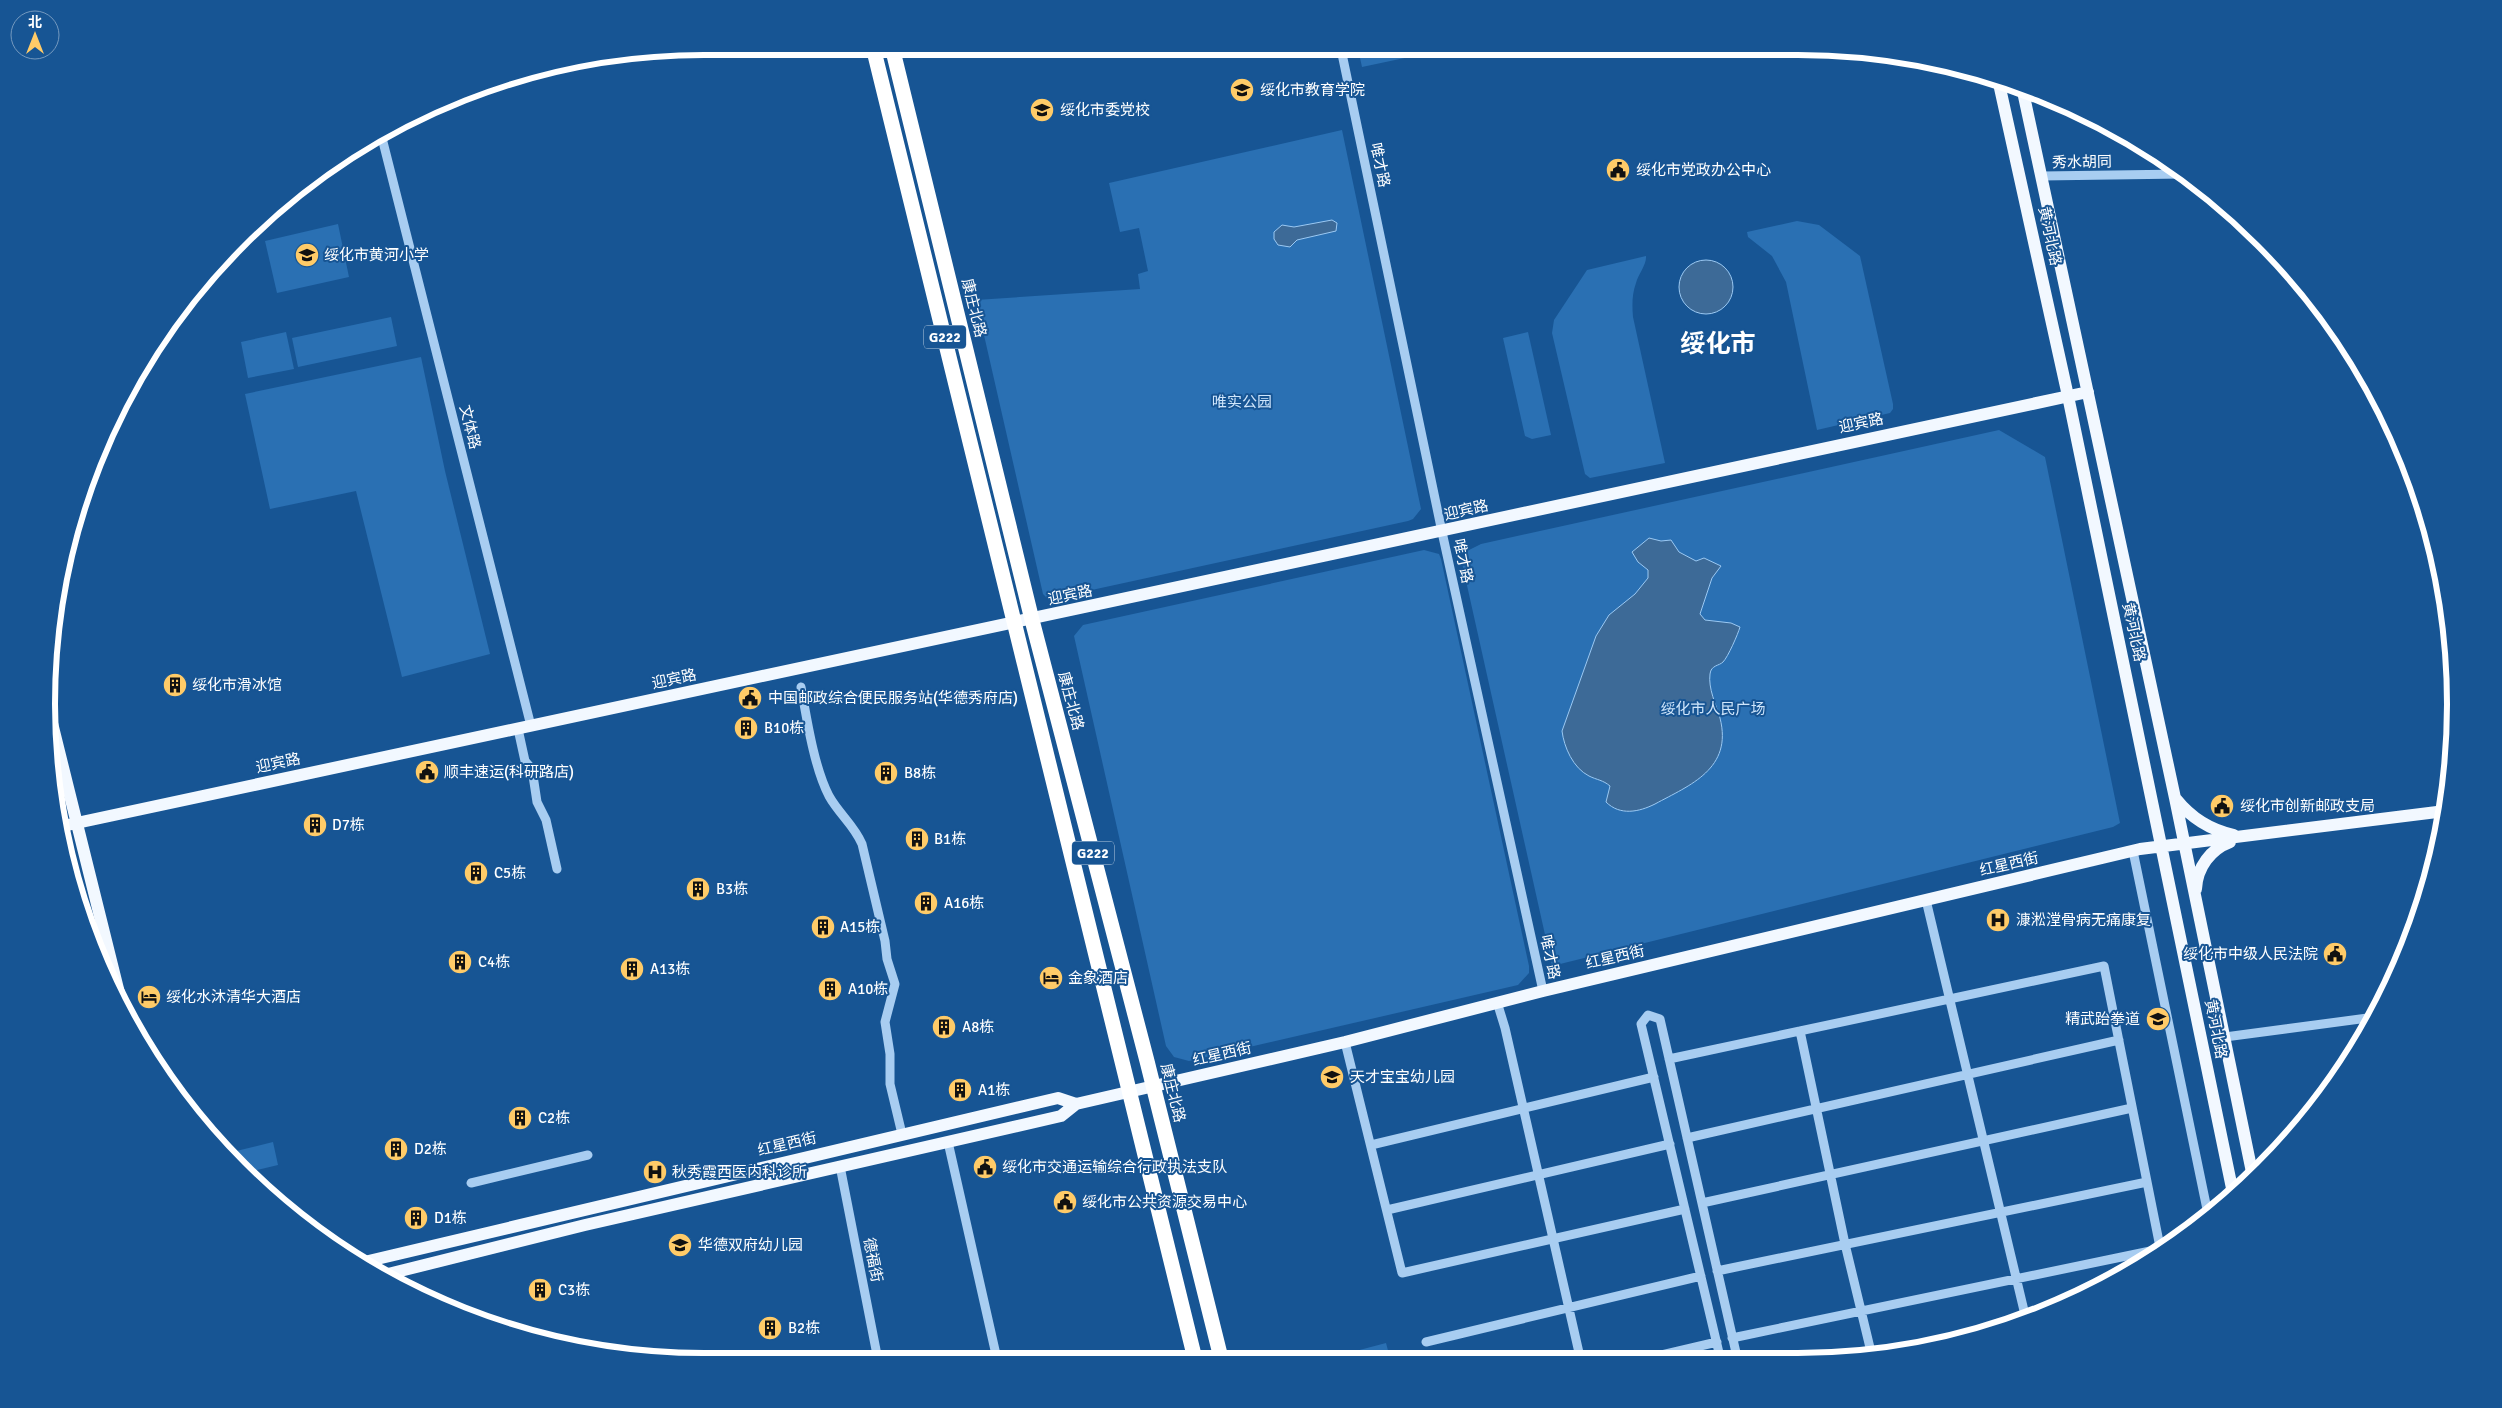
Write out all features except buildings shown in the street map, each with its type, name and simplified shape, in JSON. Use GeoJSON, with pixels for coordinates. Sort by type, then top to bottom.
{"type":"FeatureCollection","features":[{"type":"Feature","properties":{"kind":"highway","name":"G222"},"geometry":{"type":"LineString","coordinates":[[875,55],[1194,1353]]}},
{"type":"Feature","properties":{"kind":"highway","name":"康庄北路"},"geometry":{"type":"LineString","coordinates":[[894,55],[1032,620],[1220,1353]]}},
{"type":"Feature","properties":{"kind":"main road","name":"黄河北路"},"geometry":{"type":"LineString","coordinates":[[2000,87],[2068,396],[2232,1187]]}},
{"type":"Feature","properties":{"kind":"main road","name":"黄河北路"},"geometry":{"type":"LineString","coordinates":[[2024,96],[2175,798],[2251,1168]]}},
{"type":"Feature","properties":{"kind":"main road","name":"迎宾路"},"geometry":{"type":"LineString","coordinates":[[66,825],[1032,620],[2088,392]]}},
{"type":"Feature","properties":{"kind":"main road"},"geometry":{"type":"LineString","coordinates":[[56,738],[115,975]]}},
{"type":"Feature","properties":{"kind":"main road"},"geometry":{"type":"LineString","coordinates":[[2175,798],[2190,814],[2206,826],[2233,835],[2247,836],[2438,812]]}},
{"type":"Feature","properties":{"kind":"main road"},"geometry":{"type":"LineString","coordinates":[[2195,900],[2199,872],[2212,851],[2247,836]]}},
{"type":"Feature","properties":{"kind":"main road","name":"红星西街"},"geometry":{"type":"LineString","coordinates":[[392,1273],[597,1222],[1062,1116],[1076,1104],[1345,1042],[1543,990],[2133,851],[2247,836]]}},
{"type":"Feature","properties":{"kind":"main road","name":"红星西街"},"geometry":{"type":"LineString","coordinates":[[370,1261],[1058,1098],[1076,1104]]}},
{"type":"Feature","properties":{"kind":"main road"},"geometry":{"type":"LineString","coordinates":[[836,1150],[840,1166]]}},
{"type":"Feature","properties":{"kind":"main road"},"geometry":{"type":"LineString","coordinates":[[593,1207],[597,1222]]}},
{"type":"Feature","properties":{"kind":"street","name":"唯才路"},"geometry":{"type":"LineString","coordinates":[[1342,55],[1442,532],[1543,990]]}},
{"type":"Feature","properties":{"kind":"street","name":"文体路"},"geometry":{"type":"LineString","coordinates":[[383,140],[531,726]]}},
{"type":"Feature","properties":{"kind":"street","name":"秀水胡同"},"geometry":{"type":"LineString","coordinates":[[2042,176],[2173,174]]}},
{"type":"Feature","properties":{"kind":"street"},"geometry":{"type":"LineString","coordinates":[[801,687],[810,733],[830,796],[856,830],[862,844],[884,934],[887,959],[895,984],[885,1022],[890,1054],[890,1084],[902,1134]]}},
{"type":"Feature","properties":{"kind":"street"},"geometry":{"type":"LineString","coordinates":[[518,729],[525,761],[532,769],[537,802],[546,820],[557,869]]}},
{"type":"Feature","properties":{"kind":"street"},"geometry":{"type":"LineString","coordinates":[[2133,851],[2207,1208]]}},
{"type":"Feature","properties":{"kind":"street"},"geometry":{"type":"LineString","coordinates":[[1926,900],[2024,1312]]}},
{"type":"Feature","properties":{"kind":"street"},"geometry":{"type":"LineString","coordinates":[[1669,1059],[2104,966],[2159,1244]]}},
{"type":"Feature","properties":{"kind":"street"},"geometry":{"type":"LineString","coordinates":[[1497,1002],[1505,1028],[1579,1353]]}},
{"type":"Feature","properties":{"kind":"street"},"geometry":{"type":"LineString","coordinates":[[1719,1353],[1642,1024],[1648,1015],[1660,1019],[1736,1353]]}},
{"type":"Feature","properties":{"kind":"street"},"geometry":{"type":"LineString","coordinates":[[2225,1038],[2365,1018]]}},
{"type":"Feature","properties":{"kind":"street"},"geometry":{"type":"LineString","coordinates":[[1800,1031],[1845,1244],[1870,1348]]}},
{"type":"Feature","properties":{"kind":"street"},"geometry":{"type":"LineString","coordinates":[[1687,1138],[2119,1040]]}},
{"type":"Feature","properties":{"kind":"street"},"geometry":{"type":"LineString","coordinates":[[1345,1042],[1402,1273],[1685,1209]]}},
{"type":"Feature","properties":{"kind":"street"},"geometry":{"type":"LineString","coordinates":[[1371,1145],[1654,1077]]}},
{"type":"Feature","properties":{"kind":"street"},"geometry":{"type":"LineString","coordinates":[[1702,1203],[2132,1108]]}},
{"type":"Feature","properties":{"kind":"street"},"geometry":{"type":"LineString","coordinates":[[948,1142],[996,1353]]}},
{"type":"Feature","properties":{"kind":"street"},"geometry":{"type":"LineString","coordinates":[[1387,1210],[1670,1144]]}},
{"type":"Feature","properties":{"kind":"street"},"geometry":{"type":"LineString","coordinates":[[471,1183],[588,1156]]}},
{"type":"Feature","properties":{"kind":"street","name":"德福街"},"geometry":{"type":"LineString","coordinates":[[840,1166],[877,1353]]}},
{"type":"Feature","properties":{"kind":"street"},"geometry":{"type":"LineString","coordinates":[[1717,1271],[2147,1182]]}},
{"type":"Feature","properties":{"kind":"street"},"geometry":{"type":"LineString","coordinates":[[1732,1338],[2143,1253]]}},
{"type":"Feature","properties":{"kind":"street"},"geometry":{"type":"LineString","coordinates":[[1426,1342],[1701,1276]]}},
{"type":"Feature","properties":{"kind":"street"},"geometry":{"type":"LineString","coordinates":[[1670,1353],[1717,1342]]}},
{"type":"Feature","properties":{"kind":"green space"},"geometry":{"type":"Polygon","coordinates":[[[1359,55],[1419,55],[1362,67],[1359,55]]]}},
{"type":"Feature","properties":{"kind":"green space","name":"唯实公园"},"geometry":{"type":"Polygon","coordinates":[[[1342,130],[1421,509],[1413,519],[1408,521],[1055,598],[1047,598],[1043,594],[976,300],[1140,289],[1138,274],[1148,271],[1139,228],[1120,232],[1109,183],[1342,130]]]}},
{"type":"Feature","properties":{"kind":"green space"},"geometry":{"type":"Polygon","coordinates":[[[1797,221],[1819,225],[1860,256],[1893,404],[1893,409],[1890,413],[1817,430],[1786,282],[1772,256],[1748,237],[1747,232],[1797,221]]]}},
{"type":"Feature","properties":{"kind":"green space"},"geometry":{"type":"Polygon","coordinates":[[[338,224],[349,277],[277,293],[265,241],[338,224]]]}},
{"type":"Feature","properties":{"kind":"green space"},"geometry":{"type":"Polygon","coordinates":[[[1646,256],[1634,291],[1633,317],[1665,463],[1590,478],[1585,474],[1552,333],[1554,320],[1587,270],[1646,256]]]}},
{"type":"Feature","properties":{"kind":"green space"},"geometry":{"type":"Polygon","coordinates":[[[391,317],[397,346],[298,367],[292,338],[391,317]]]}},
{"type":"Feature","properties":{"kind":"green space"},"geometry":{"type":"Polygon","coordinates":[[[286,332],[294,369],[248,378],[241,342],[286,332]]]}},
{"type":"Feature","properties":{"kind":"green space"},"geometry":{"type":"Polygon","coordinates":[[[1528,332],[1551,435],[1532,439],[1525,436],[1503,338],[1528,332]]]}},
{"type":"Feature","properties":{"kind":"green space"},"geometry":{"type":"Polygon","coordinates":[[[421,357],[445,471],[490,654],[402,677],[356,491],[270,509],[245,394],[421,357]]]}},
{"type":"Feature","properties":{"kind":"green space","name":"绥化市人民广场"},"geometry":{"type":"Polygon","coordinates":[[[1999,430],[2045,457],[2120,823],[2113,827],[1552,966],[1462,563],[1467,551],[1481,544],[1999,430]]]}},
{"type":"Feature","properties":{"kind":"green space"},"geometry":{"type":"Polygon","coordinates":[[[1424,550],[1439,554],[1441,559],[1529,973],[1518,985],[1189,1061],[1174,1057],[1166,1046],[1074,636],[1083,625],[1424,550]]]}},
{"type":"Feature","properties":{"kind":"green space"},"geometry":{"type":"Polygon","coordinates":[[[273,1142],[278,1165],[253,1171],[234,1151],[273,1142]]]}},
{"type":"Feature","properties":{"kind":"green space"},"geometry":{"type":"Polygon","coordinates":[[[1386,1343],[1389,1353],[1348,1353],[1386,1343]]]}},
{"type":"Feature","properties":{"kind":"shaded area"},"geometry":{"type":"Polygon","coordinates":[[[1332,220],[1337,223],[1336,231],[1297,240],[1290,247],[1278,245],[1274,239],[1274,232],[1282,225],[1294,227],[1332,220]]]}},
{"type":"Feature","properties":{"kind":"shaded area"},"geometry":{"type":"Polygon","coordinates":[[[1701,260],[1711,260],[1725,268],[1731,277],[1733,287],[1731,297],[1725,306],[1711,314],[1701,314],[1691,309],[1684,302],[1679,292],[1679,282],[1684,272],[1691,265],[1701,260]]]}},
{"type":"Feature","properties":{"kind":"shaded area"},"geometry":{"type":"Polygon","coordinates":[[[1649,538],[1661,541],[1671,540],[1679,552],[1696,561],[1704,558],[1721,566],[1712,578],[1700,614],[1705,620],[1731,623],[1740,627],[1725,659],[1713,667],[1710,674],[1711,691],[1720,718],[1722,736],[1720,750],[1714,763],[1706,773],[1682,790],[1643,809],[1623,811],[1606,802],[1610,786],[1589,776],[1578,768],[1567,750],[1562,731],[1596,636],[1609,615],[1635,594],[1648,578],[1648,570],[1638,562],[1632,552],[1649,538]]]}},
{"type":"Feature","properties":{"kind":"place","name":"绥化市教育学院"},"geometry":{"type":"Point","coordinates":[1242,90]}},
{"type":"Feature","properties":{"kind":"place","name":"绥化市委党校"},"geometry":{"type":"Point","coordinates":[1042,110]}},
{"type":"Feature","properties":{"kind":"place","name":"绥化市党政办公中心"},"geometry":{"type":"Point","coordinates":[1618,170]}},
{"type":"Feature","properties":{"kind":"place","name":"绥化市黄河小学"},"geometry":{"type":"Point","coordinates":[307,255]}},
{"type":"Feature","properties":{"kind":"place","name":"绥化市滑冰馆"},"geometry":{"type":"Point","coordinates":[175,685]}},
{"type":"Feature","properties":{"kind":"place","name":"中国邮政综合便民服务站(华德秀府店)"},"geometry":{"type":"Point","coordinates":[750,698]}},
{"type":"Feature","properties":{"kind":"place","name":"B10栋"},"geometry":{"type":"Point","coordinates":[746,728]}},
{"type":"Feature","properties":{"kind":"place","name":"顺丰速运(科研路店)"},"geometry":{"type":"Point","coordinates":[427,772]}},
{"type":"Feature","properties":{"kind":"place","name":"B8栋"},"geometry":{"type":"Point","coordinates":[886,773]}},
{"type":"Feature","properties":{"kind":"place","name":"绥化市创新邮政支局"},"geometry":{"type":"Point","coordinates":[2222,806]}},
{"type":"Feature","properties":{"kind":"place","name":"D7栋"},"geometry":{"type":"Point","coordinates":[315,825]}},
{"type":"Feature","properties":{"kind":"place","name":"B1栋"},"geometry":{"type":"Point","coordinates":[917,839]}},
{"type":"Feature","properties":{"kind":"place","name":"C5栋"},"geometry":{"type":"Point","coordinates":[476,873]}},
{"type":"Feature","properties":{"kind":"place","name":"B3栋"},"geometry":{"type":"Point","coordinates":[698,889]}},
{"type":"Feature","properties":{"kind":"place","name":"A16栋"},"geometry":{"type":"Point","coordinates":[926,903]}},
{"type":"Feature","properties":{"kind":"place","name":"漮淞漟骨病无痛康复"},"geometry":{"type":"Point","coordinates":[1998,920]}},
{"type":"Feature","properties":{"kind":"place","name":"A15栋"},"geometry":{"type":"Point","coordinates":[823,927]}},
{"type":"Feature","properties":{"kind":"place","name":"绥化市中级人民法院"},"geometry":{"type":"Point","coordinates":[2335,954]}},
{"type":"Feature","properties":{"kind":"place","name":"C4栋"},"geometry":{"type":"Point","coordinates":[460,962]}},
{"type":"Feature","properties":{"kind":"place","name":"A13栋"},"geometry":{"type":"Point","coordinates":[632,969]}},
{"type":"Feature","properties":{"kind":"place","name":"金象酒店"},"geometry":{"type":"Point","coordinates":[1051,978]}},
{"type":"Feature","properties":{"kind":"place","name":"A10栋"},"geometry":{"type":"Point","coordinates":[830,989]}},
{"type":"Feature","properties":{"kind":"place","name":"绥化水沐清华大酒店"},"geometry":{"type":"Point","coordinates":[149,997]}},
{"type":"Feature","properties":{"kind":"place","name":"精武跆拳道"},"geometry":{"type":"Point","coordinates":[2158,1019]}},
{"type":"Feature","properties":{"kind":"place","name":"A8栋"},"geometry":{"type":"Point","coordinates":[944,1027]}},
{"type":"Feature","properties":{"kind":"place","name":"天才宝宝幼儿园"},"geometry":{"type":"Point","coordinates":[1332,1077]}},
{"type":"Feature","properties":{"kind":"place","name":"A1栋"},"geometry":{"type":"Point","coordinates":[960,1090]}},
{"type":"Feature","properties":{"kind":"place","name":"C2栋"},"geometry":{"type":"Point","coordinates":[520,1118]}},
{"type":"Feature","properties":{"kind":"place","name":"D2栋"},"geometry":{"type":"Point","coordinates":[396,1149]}},
{"type":"Feature","properties":{"kind":"place","name":"绥化市交通运输综合行政执法支队"},"geometry":{"type":"Point","coordinates":[985,1167]}},
{"type":"Feature","properties":{"kind":"place","name":"秋秀霞西医内科诊所"},"geometry":{"type":"Point","coordinates":[655,1172]}},
{"type":"Feature","properties":{"kind":"place","name":"绥化市公共资源交易中心"},"geometry":{"type":"Point","coordinates":[1065,1202]}},
{"type":"Feature","properties":{"kind":"place","name":"D1栋"},"geometry":{"type":"Point","coordinates":[416,1218]}},
{"type":"Feature","properties":{"kind":"place","name":"华德双府幼儿园"},"geometry":{"type":"Point","coordinates":[680,1245]}},
{"type":"Feature","properties":{"kind":"place","name":"C3栋"},"geometry":{"type":"Point","coordinates":[540,1290]}},
{"type":"Feature","properties":{"kind":"place","name":"B2栋"},"geometry":{"type":"Point","coordinates":[770,1328]}},
{"type":"Feature","properties":{"kind":"district","name":"绥化市"},"geometry":{"type":"Point","coordinates":[1718,343]}}]}
